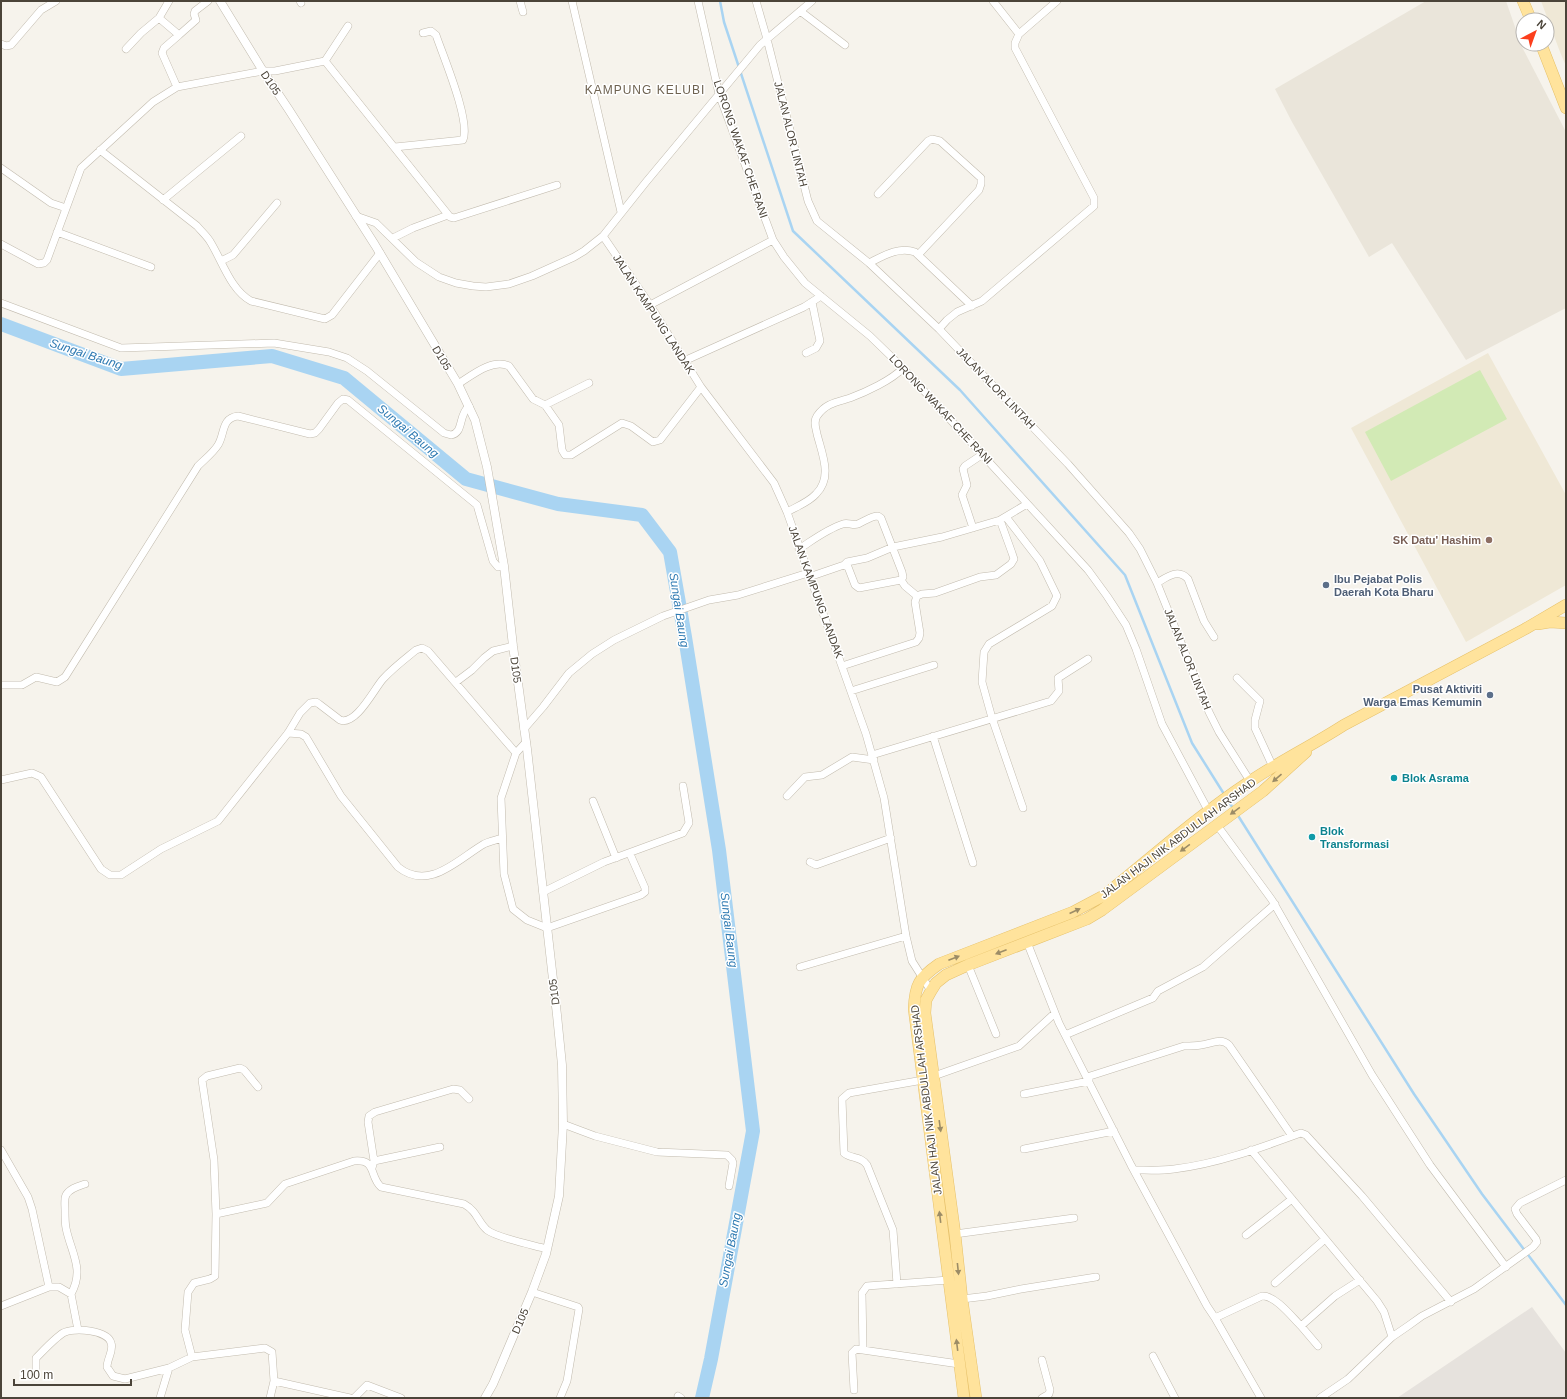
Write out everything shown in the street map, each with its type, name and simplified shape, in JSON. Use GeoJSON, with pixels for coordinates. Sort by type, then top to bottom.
{"type":"FeatureCollection","features":[{"type":"Feature","properties":{"kind":"main road"},"geometry":{"type":"LineString","coordinates":[[1523,1],[1528,12]]}},
{"type":"Feature","properties":{"kind":"main road"},"geometry":{"type":"LineString","coordinates":[[1529,1],[1531,12]]}},
{"type":"Feature","properties":{"kind":"main road"},"geometry":{"type":"LineString","coordinates":[[1544,52],[1566,108]]}},
{"type":"Feature","properties":{"kind":"main road","name":"JALAN HAJI NIK ABDULLAH ARSHAD"},"geometry":{"type":"LineString","coordinates":[[964,1398],[914,1009],[914,991],[921,978],[939,964],[1073,912],[1105,895],[1209,812],[1248,783],[1284,760],[1344,725],[1525,629],[1566,605]]}},
{"type":"Feature","properties":{"kind":"main road"},"geometry":{"type":"LineString","coordinates":[[1525,629],[1541,623],[1566,623]]}},
{"type":"Feature","properties":{"kind":"main road","name":"JALAN HAJI NIK ABDULLAH ARSHAD"},"geometry":{"type":"LineString","coordinates":[[976,1398],[925,1013],[926,1000],[936,983],[946,975],[1087,919],[1102,910],[1254,797],[1317,742]]}},
{"type":"Feature","properties":{"kind":"street"},"geometry":{"type":"LineString","coordinates":[[1,44],[6,46],[11,45],[41,10],[56,1]]}},
{"type":"Feature","properties":{"kind":"street"},"geometry":{"type":"LineString","coordinates":[[126,49],[141,33],[159,18],[169,1]]}},
{"type":"Feature","properties":{"kind":"street"},"geometry":{"type":"LineString","coordinates":[[177,87],[162,52],[164,48],[196,20],[194,14],[195,10],[208,1]]}},
{"type":"Feature","properties":{"kind":"street","name":"D105"},"geometry":{"type":"LineString","coordinates":[[220,1],[262,71],[289,110],[380,253],[458,384],[475,420],[487,467],[504,566],[526,742],[562,1065],[563,1124],[559,1196],[547,1249],[532,1292],[485,1398]]}},
{"type":"Feature","properties":{"kind":"street"},"geometry":{"type":"LineString","coordinates":[[520,1],[523,12]]}},
{"type":"Feature","properties":{"kind":"street"},"geometry":{"type":"LineString","coordinates":[[572,1],[621,212]]}},
{"type":"Feature","properties":{"kind":"street","name":"LORONG WAKAF CHE RANI"},"geometry":{"type":"LineString","coordinates":[[698,1],[719,94],[774,240],[784,257],[801,278],[870,336],[903,368],[1088,570],[1126,625],[1162,724],[1209,812]]}},
{"type":"Feature","properties":{"kind":"street","name":"JALAN ALOR LINTAH"},"geometry":{"type":"LineString","coordinates":[[756,1],[808,201],[817,221],[869,263],[939,329],[1068,464],[1114,515],[1140,549],[1157,583],[1209,712],[1248,783]]}},
{"type":"Feature","properties":{"kind":"street"},"geometry":{"type":"LineString","coordinates":[[356,216],[376,223],[416,262],[439,277],[456,283],[473,286],[486,287],[509,284],[532,276],[579,254],[603,236],[621,212],[760,45],[812,1]]}},
{"type":"Feature","properties":{"kind":"street"},"geometry":{"type":"LineString","coordinates":[[993,1],[1018,34]]}},
{"type":"Feature","properties":{"kind":"street"},"geometry":{"type":"LineString","coordinates":[[939,329],[957,312],[982,301],[1094,206],[1094,198],[1015,48],[1018,34],[1057,1]]}},
{"type":"Feature","properties":{"kind":"street"},"geometry":{"type":"LineString","coordinates":[[800,11],[845,45]]}},
{"type":"Feature","properties":{"kind":"street"},"geometry":{"type":"LineString","coordinates":[[159,18],[179,35]]}},
{"type":"Feature","properties":{"kind":"street"},"geometry":{"type":"LineString","coordinates":[[1,244],[38,264],[47,260],[81,168],[153,102],[177,87],[325,61],[348,26]]}},
{"type":"Feature","properties":{"kind":"street"},"geometry":{"type":"LineString","coordinates":[[395,147],[463,140],[465,135],[463,116],[436,35],[431,31],[423,33]]}},
{"type":"Feature","properties":{"kind":"street"},"geometry":{"type":"LineString","coordinates":[[325,61],[448,215],[454,218],[557,186]]}},
{"type":"Feature","properties":{"kind":"street"},"geometry":{"type":"LineString","coordinates":[[163,200],[241,136]]}},
{"type":"Feature","properties":{"kind":"street"},"geometry":{"type":"LineString","coordinates":[[878,194],[928,141],[932,139],[940,140],[980,178],[981,184],[979,190],[918,255]]}},
{"type":"Feature","properties":{"kind":"street"},"geometry":{"type":"LineString","coordinates":[[100,150],[197,226],[210,241],[236,288],[255,303],[325,319],[332,315],[380,253]]}},
{"type":"Feature","properties":{"kind":"street"},"geometry":{"type":"LineString","coordinates":[[1,168],[48,201],[66,208]]}},
{"type":"Feature","properties":{"kind":"street"},"geometry":{"type":"LineString","coordinates":[[221,261],[233,255],[277,203]]}},
{"type":"Feature","properties":{"kind":"street"},"geometry":{"type":"LineString","coordinates":[[393,238],[413,228],[448,215]]}},
{"type":"Feature","properties":{"kind":"street"},"geometry":{"type":"LineString","coordinates":[[58,232],[151,267]]}},
{"type":"Feature","properties":{"kind":"street","name":"JALAN KAMPUNG LANDAK"},"geometry":{"type":"LineString","coordinates":[[603,236],[650,305],[701,387],[774,483],[787,512],[851,691],[873,758],[884,798],[906,936],[912,961],[921,978],[931,991]]}},
{"type":"Feature","properties":{"kind":"street"},"geometry":{"type":"LineString","coordinates":[[650,305],[774,240]]}},
{"type":"Feature","properties":{"kind":"street"},"geometry":{"type":"LineString","coordinates":[[869,263],[888,254],[901,250],[910,250],[918,255],[972,306]]}},
{"type":"Feature","properties":{"kind":"street"},"geometry":{"type":"LineString","coordinates":[[684,361],[812,302],[821,296]]}},
{"type":"Feature","properties":{"kind":"street"},"geometry":{"type":"LineString","coordinates":[[806,353],[816,348],[820,341],[812,302]]}},
{"type":"Feature","properties":{"kind":"street"},"geometry":{"type":"LineString","coordinates":[[1,303],[121,348],[274,343],[329,352],[347,358],[367,371],[444,433],[452,435],[460,429],[462,415],[464,410],[469,406]]}},
{"type":"Feature","properties":{"kind":"street"},"geometry":{"type":"LineString","coordinates":[[458,384],[488,367],[504,364],[509,366],[533,399],[545,405],[559,425],[562,450],[565,455],[571,455],[622,423],[631,426],[653,442],[656,442],[660,440],[701,387]]}},
{"type":"Feature","properties":{"kind":"street"},"geometry":{"type":"LineString","coordinates":[[787,512],[815,495],[826,477],[825,465],[815,424],[817,416],[831,403],[851,398],[896,377],[903,368]]}},
{"type":"Feature","properties":{"kind":"street"},"geometry":{"type":"LineString","coordinates":[[545,405],[589,383]]}},
{"type":"Feature","properties":{"kind":"street"},"geometry":{"type":"LineString","coordinates":[[1,685],[22,685],[36,677],[56,682],[65,677],[198,466],[218,445],[225,425],[233,416],[310,434],[319,430],[338,403],[343,399],[348,400],[477,506],[493,561],[498,567],[504,566]]}},
{"type":"Feature","properties":{"kind":"street"},"geometry":{"type":"LineString","coordinates":[[973,528],[962,495],[967,485],[962,470],[965,466],[983,454]]}},
{"type":"Feature","properties":{"kind":"street"},"geometry":{"type":"LineString","coordinates":[[524,729],[569,673],[592,654],[614,640],[663,616],[708,601],[738,595],[844,565],[847,562],[867,558],[893,547],[942,537],[973,528],[1003,518],[1027,504]]}},
{"type":"Feature","properties":{"kind":"street"},"geometry":{"type":"LineString","coordinates":[[799,549],[842,524],[857,525],[876,515],[881,518],[893,547],[902,572],[903,577],[901,580],[905,586],[917,596],[935,593],[980,577],[996,576],[1011,564],[1014,559],[1003,518]]}},
{"type":"Feature","properties":{"kind":"street"},"geometry":{"type":"LineString","coordinates":[[1003,518],[1040,561],[1057,596],[1051,607],[986,647],[984,652],[982,682],[992,718],[1023,808]]}},
{"type":"Feature","properties":{"kind":"street"},"geometry":{"type":"LineString","coordinates":[[844,565],[848,567],[855,585],[860,588],[901,580]]}},
{"type":"Feature","properties":{"kind":"street"},"geometry":{"type":"LineString","coordinates":[[1157,583],[1172,574],[1179,573],[1184,575],[1188,579],[1204,621],[1214,637]]}},
{"type":"Feature","properties":{"kind":"street"},"geometry":{"type":"LineString","coordinates":[[842,666],[916,642],[920,633],[915,602],[917,596]]}},
{"type":"Feature","properties":{"kind":"street"},"geometry":{"type":"LineString","coordinates":[[456,682],[493,651],[513,646]]}},
{"type":"Feature","properties":{"kind":"street"},"geometry":{"type":"LineString","coordinates":[[1,780],[30,773],[41,777],[101,869],[110,875],[115,876],[126,873],[161,848],[218,822],[288,733],[300,713],[307,705],[313,702],[319,704],[340,720],[343,721],[351,719],[360,711],[382,680],[419,648],[428,650],[516,753]]}},
{"type":"Feature","properties":{"kind":"street"},"geometry":{"type":"LineString","coordinates":[[787,796],[805,777],[822,775],[852,757],[873,758],[933,736],[1051,701],[1059,691],[1058,678],[1088,659]]}},
{"type":"Feature","properties":{"kind":"street"},"geometry":{"type":"LineString","coordinates":[[851,691],[934,665]]}},
{"type":"Feature","properties":{"kind":"street"},"geometry":{"type":"LineString","coordinates":[[1237,678],[1260,701],[1255,720],[1255,728],[1273,767]]}},
{"type":"Feature","properties":{"kind":"street"},"geometry":{"type":"LineString","coordinates":[[288,733],[301,734],[306,737],[341,796],[398,867],[405,873],[415,876],[427,876],[447,869],[485,843],[502,838]]}},
{"type":"Feature","properties":{"kind":"street"},"geometry":{"type":"LineString","coordinates":[[933,736],[973,863]]}},
{"type":"Feature","properties":{"kind":"street"},"geometry":{"type":"LineString","coordinates":[[526,742],[516,753],[501,798],[504,874],[513,909],[527,920],[547,928],[643,894],[645,890],[644,884],[630,854]]}},
{"type":"Feature","properties":{"kind":"street"},"geometry":{"type":"LineString","coordinates":[[543,892],[616,858],[684,833],[689,823],[683,786]]}},
{"type":"Feature","properties":{"kind":"street"},"geometry":{"type":"LineString","coordinates":[[593,801],[616,858]]}},
{"type":"Feature","properties":{"kind":"street"},"geometry":{"type":"LineString","coordinates":[[1217,824],[1275,904],[1376,1082],[1430,1165],[1509,1265]]}},
{"type":"Feature","properties":{"kind":"street"},"geometry":{"type":"LineString","coordinates":[[810,862],[816,865],[891,838]]}},
{"type":"Feature","properties":{"kind":"street"},"geometry":{"type":"LineString","coordinates":[[1065,1035],[1153,998],[1158,991],[1203,967],[1275,904]]}},
{"type":"Feature","properties":{"kind":"street"},"geometry":{"type":"LineString","coordinates":[[800,967],[906,936]]}},
{"type":"Feature","properties":{"kind":"street"},"geometry":{"type":"LineString","coordinates":[[1027,942],[1065,1035],[1134,1170],[1207,1306],[1261,1398]]}},
{"type":"Feature","properties":{"kind":"street"},"geometry":{"type":"LineString","coordinates":[[968,965],[996,1034]]}},
{"type":"Feature","properties":{"kind":"street"},"geometry":{"type":"LineString","coordinates":[[934,1076],[1019,1046],[1055,1013]]}},
{"type":"Feature","properties":{"kind":"street"},"geometry":{"type":"LineString","coordinates":[[1024,1094],[1088,1079],[1184,1046],[1224,1041],[1229,1045],[1292,1136]]}},
{"type":"Feature","properties":{"kind":"street"},"geometry":{"type":"LineString","coordinates":[[192,1357],[186,1330],[188,1292],[194,1283],[210,1279],[214,1276],[216,1214],[214,1160],[202,1080],[206,1076],[240,1068],[244,1070],[258,1087]]}},
{"type":"Feature","properties":{"kind":"street"},"geometry":{"type":"LineString","coordinates":[[897,1284],[893,1230],[866,1164],[864,1161],[848,1156],[844,1153],[842,1099],[849,1094],[923,1080]]}},
{"type":"Feature","properties":{"kind":"street"},"geometry":{"type":"LineString","coordinates":[[469,1099],[460,1090],[453,1089],[375,1112],[370,1116],[368,1122],[376,1183],[382,1187],[464,1204],[471,1208],[483,1226],[493,1233],[547,1249]]}},
{"type":"Feature","properties":{"kind":"street"},"geometry":{"type":"LineString","coordinates":[[563,1124],[595,1136],[657,1152],[727,1155],[733,1163],[729,1186]]}},
{"type":"Feature","properties":{"kind":"street"},"geometry":{"type":"LineString","coordinates":[[1024,1149],[1114,1131]]}},
{"type":"Feature","properties":{"kind":"street"},"geometry":{"type":"LineString","coordinates":[[1134,1170],[1173,1169],[1210,1162],[1303,1133],[1309,1136],[1451,1302]]}},
{"type":"Feature","properties":{"kind":"street"},"geometry":{"type":"LineString","coordinates":[[216,1214],[267,1203],[285,1184],[354,1161],[361,1160],[373,1164],[440,1147]]}},
{"type":"Feature","properties":{"kind":"street"},"geometry":{"type":"LineString","coordinates":[[1,1150],[28,1197],[49,1287]]}},
{"type":"Feature","properties":{"kind":"street"},"geometry":{"type":"LineString","coordinates":[[1250,1150],[1377,1301],[1384,1312],[1392,1337]]}},
{"type":"Feature","properties":{"kind":"street"},"geometry":{"type":"LineString","coordinates":[[1320,1398],[1348,1379],[1392,1337],[1422,1316],[1474,1290],[1533,1247],[1537,1242],[1536,1239],[1517,1214],[1515,1209],[1520,1203],[1566,1180]]}},
{"type":"Feature","properties":{"kind":"street"},"geometry":{"type":"LineString","coordinates":[[78,1330],[71,1294],[78,1277],[77,1265],[66,1228],[65,1200],[66,1195],[70,1191],[85,1184]]}},
{"type":"Feature","properties":{"kind":"street"},"geometry":{"type":"LineString","coordinates":[[1246,1235],[1292,1199]]}},
{"type":"Feature","properties":{"kind":"street"},"geometry":{"type":"LineString","coordinates":[[955,1234],[1074,1218]]}},
{"type":"Feature","properties":{"kind":"street"},"geometry":{"type":"LineString","coordinates":[[1275,1283],[1325,1239]]}},
{"type":"Feature","properties":{"kind":"street"},"geometry":{"type":"LineString","coordinates":[[962,1299],[1096,1277]]}},
{"type":"Feature","properties":{"kind":"street"},"geometry":{"type":"LineString","coordinates":[[863,1350],[862,1293],[867,1286],[949,1280]]}},
{"type":"Feature","properties":{"kind":"street"},"geometry":{"type":"LineString","coordinates":[[1301,1326],[1335,1296],[1360,1280]]}},
{"type":"Feature","properties":{"kind":"street"},"geometry":{"type":"LineString","coordinates":[[1,1306],[49,1287],[59,1287],[71,1294]]}},
{"type":"Feature","properties":{"kind":"street"},"geometry":{"type":"LineString","coordinates":[[532,1292],[579,1309],[567,1381],[560,1398]]}},
{"type":"Feature","properties":{"kind":"street"},"geometry":{"type":"LineString","coordinates":[[1215,1318],[1262,1296],[1267,1296],[1273,1299],[1301,1326],[1318,1346]]}},
{"type":"Feature","properties":{"kind":"street"},"geometry":{"type":"LineString","coordinates":[[36,1374],[35,1362],[37,1357],[63,1333],[69,1331],[78,1330],[99,1333],[111,1340],[112,1346],[107,1365],[113,1376],[125,1379],[169,1368],[192,1357],[265,1348],[272,1352],[274,1381],[270,1398]]}},
{"type":"Feature","properties":{"kind":"street"},"geometry":{"type":"LineString","coordinates":[[854,1390],[852,1353],[856,1349],[959,1364]]}},
{"type":"Feature","properties":{"kind":"street"},"geometry":{"type":"LineString","coordinates":[[1153,1356],[1174,1398]]}},
{"type":"Feature","properties":{"kind":"street"},"geometry":{"type":"LineString","coordinates":[[1042,1360],[1050,1390],[1049,1394],[1042,1398]]}},
{"type":"Feature","properties":{"kind":"street"},"geometry":{"type":"LineString","coordinates":[[160,1398],[169,1368]]}},
{"type":"Feature","properties":{"kind":"street"},"geometry":{"type":"LineString","coordinates":[[274,1381],[350,1398]]}},
{"type":"Feature","properties":{"kind":"street"},"geometry":{"type":"LineString","coordinates":[[354,1398],[367,1385],[401,1398]]}},
{"type":"Feature","properties":{"kind":"shaded area"},"geometry":{"type":"Polygon","coordinates":[[[1426,1],[1506,1],[1515,27],[1515,52],[1525,52],[1566,132],[1566,308],[1466,360],[1392,243],[1369,257],[1292,122],[1275,89],[1426,1]]]}},
{"type":"Feature","properties":{"kind":"shaded area"},"geometry":{"type":"Polygon","coordinates":[[[1541,1],[1566,1],[1566,66],[1555,39],[1555,12],[1545,12],[1541,1]]]}},
{"type":"Feature","properties":{"kind":"shaded area","name":"SK Datu' Hashim"},"geometry":{"type":"Polygon","coordinates":[[[1488,353],[1566,495],[1566,585],[1466,642],[1351,428],[1488,353]]]}},
{"type":"Feature","properties":{"kind":"shaded area"},"geometry":{"type":"Polygon","coordinates":[[[1532,1307],[1566,1353],[1566,1398],[1397,1398],[1532,1307]]]}},
{"type":"Feature","properties":{"kind":"green space"},"geometry":{"type":"Polygon","coordinates":[[[1480,370],[1507,419],[1391,481],[1365,432],[1480,370]]]}},
{"type":"Feature","properties":{"kind":"waterway"},"geometry":{"type":"LineString","coordinates":[[720,1],[724,22],[793,231],[960,390],[1125,575],[1192,743],[1224,794]]}},
{"type":"Feature","properties":{"kind":"waterway","name":"Sungai Baung"},"geometry":{"type":"LineString","coordinates":[[1,324],[121,369],[272,356],[344,378],[466,479],[558,504],[642,515],[670,552],[719,850],[753,1131],[711,1359],[702,1398]]}},
{"type":"Feature","properties":{"kind":"waterway"},"geometry":{"type":"LineString","coordinates":[[1228,800],[1234,810]]}},
{"type":"Feature","properties":{"kind":"waterway"},"geometry":{"type":"LineString","coordinates":[[1237,814],[1414,1094],[1482,1194],[1566,1305]]}},
{"type":"Feature","properties":{"kind":"place","name":"SK Datu' Hashim"},"geometry":{"type":"Point","coordinates":[1489,540]}},
{"type":"Feature","properties":{"kind":"place","name":"Ibu Pejabat Polis Daerah Kota Bharu"},"geometry":{"type":"Point","coordinates":[1326,585]}},
{"type":"Feature","properties":{"kind":"place","name":"Pusat Aktiviti Warga Emas Kemumin"},"geometry":{"type":"Point","coordinates":[1490,695]}},
{"type":"Feature","properties":{"kind":"place","name":"Blok Asrama"},"geometry":{"type":"Point","coordinates":[1394,778]}},
{"type":"Feature","properties":{"kind":"place","name":"Blok Transformasi"},"geometry":{"type":"Point","coordinates":[1312,837]}},
{"type":"Feature","properties":{"kind":"district","name":"KAMPUNG KELUBI"},"geometry":{"type":"Point","coordinates":[645,90]}}]}
